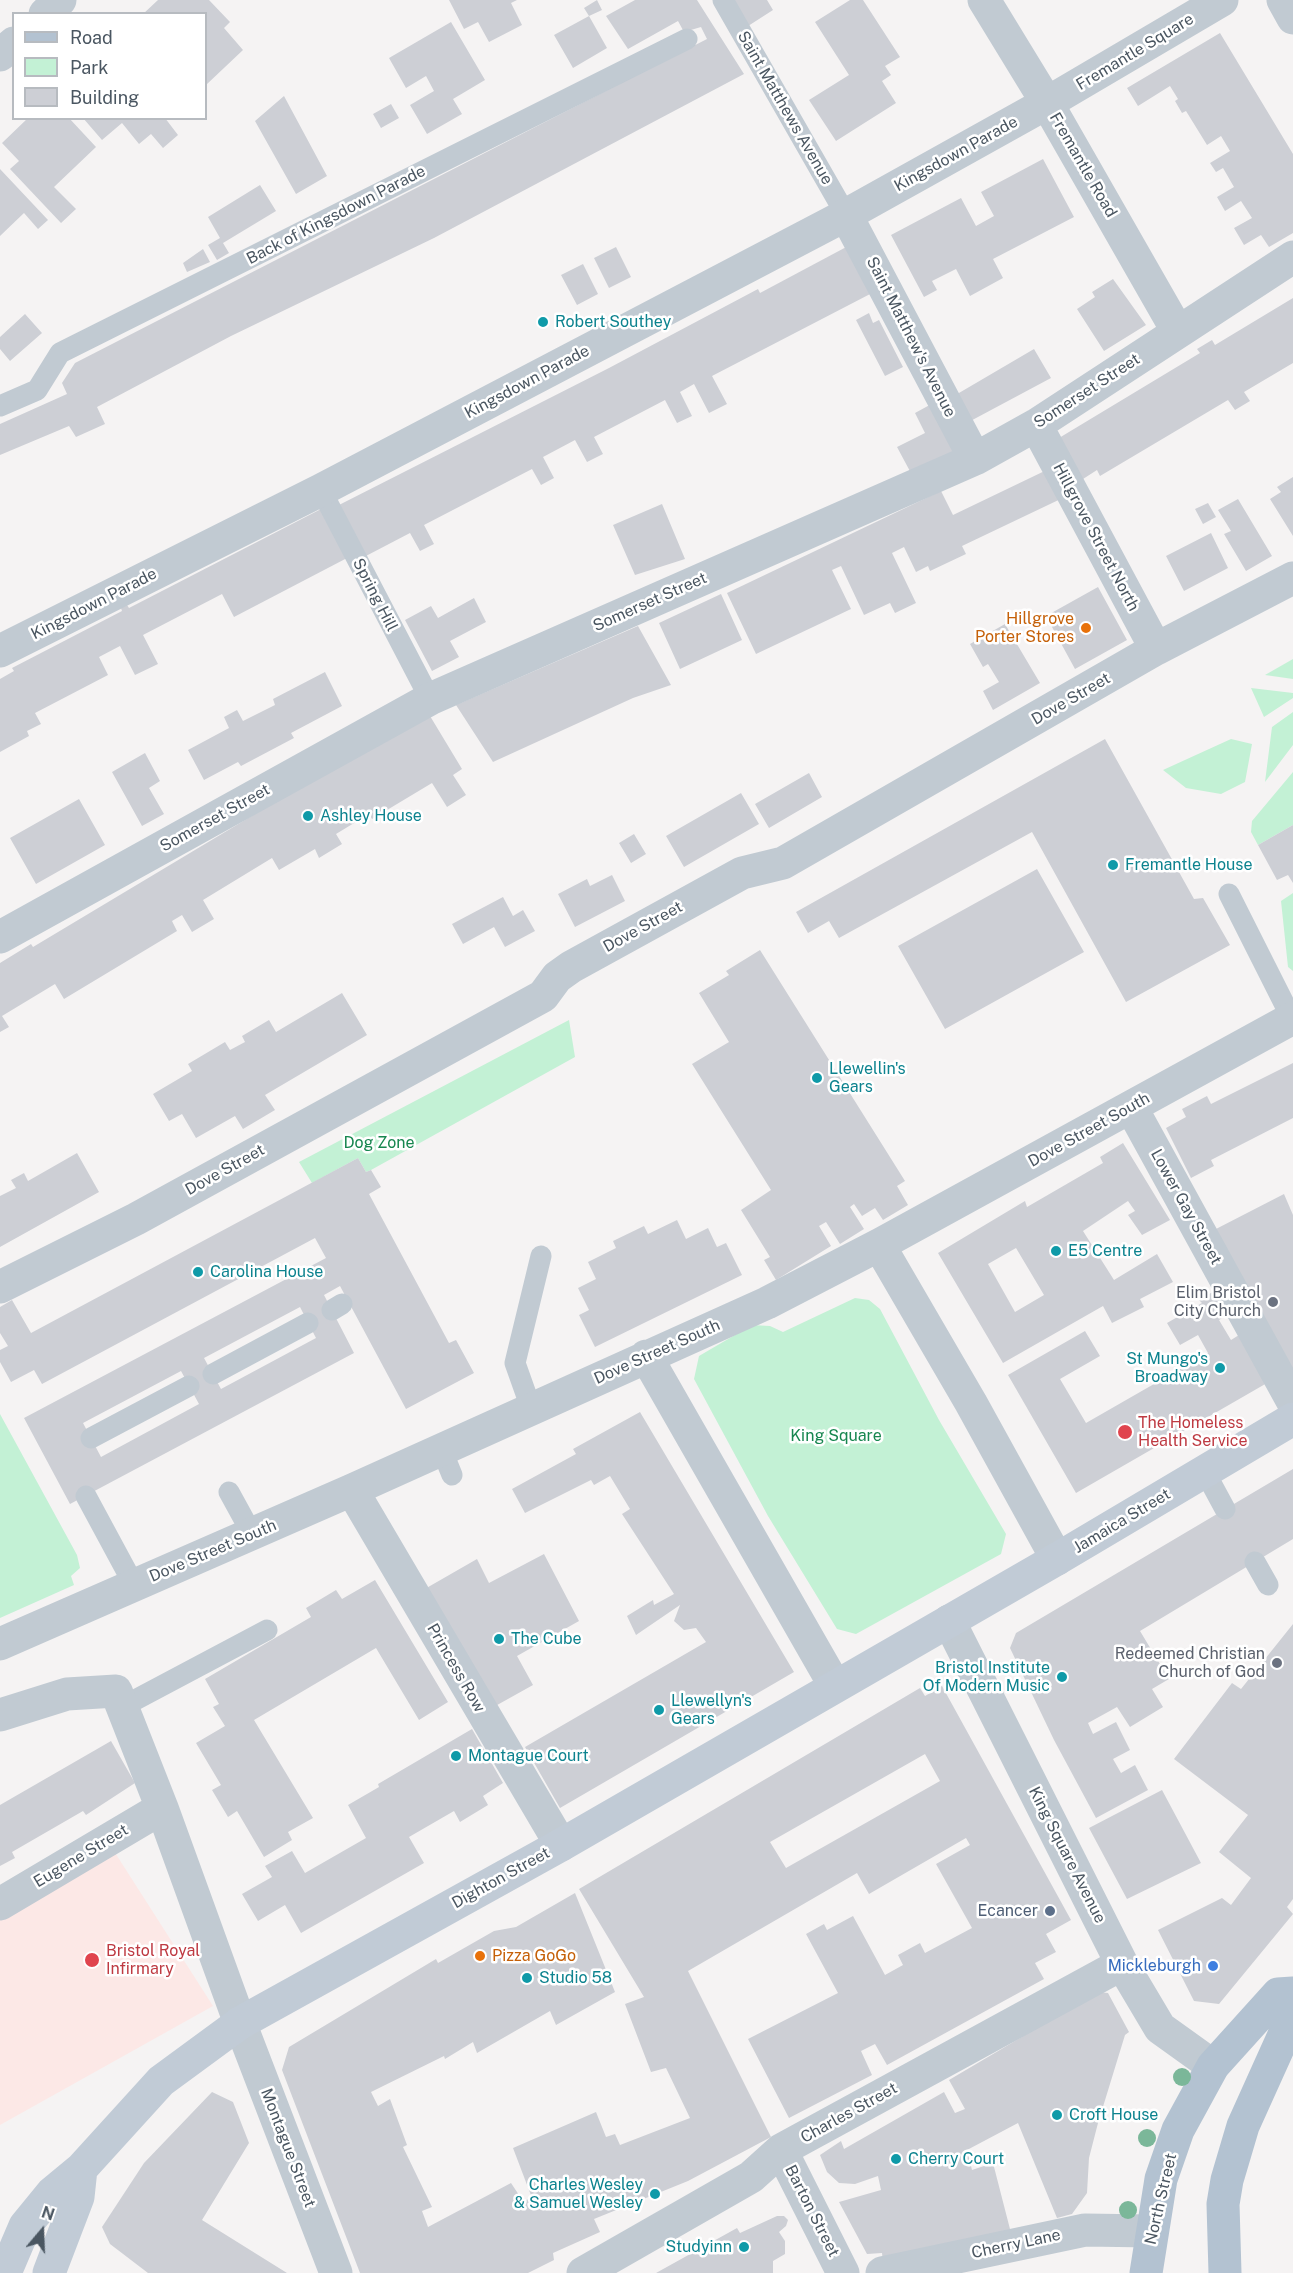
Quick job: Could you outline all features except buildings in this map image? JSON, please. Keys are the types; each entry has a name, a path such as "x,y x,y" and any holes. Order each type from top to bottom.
{"main road":[{"name":"Jamaica Street","path":"949,1621 1293,1419"},
{"name":"Dighton Street","path":"7,2271 25,2226 52,2193 81,2169 161,2081 240,2023 561,1845 949,1621"},
{"name":"North Street","path":"1146,2273 1161,2179 1178,2130 1213,2066 1278,1994 1293,1993"},
{"path":"1225,2273 1223,2204 1227,2180 1243,2126 1293,2015"},
{"path":"50,2273 78,2197 81,2169"}],"street":[{"path":"47,12 60,0"},
{"name":"Fremantle Road","path":"984,0 1047,103 1178,332"},
{"name":"Fremantle Square","path":"1047,103 1222,0"},
{"path":"1283,0 1293,18"},
{"path":"0,56 12,45"},
{"name":"Kingsdown Parade","path":"0,651 321,490 846,215 1047,103"},
{"name":"Saint Matthew's Avenue","path":"846,215 975,459"},
{"name":"Somerset Street","path":"0,937 430,699 975,459 1036,425 1293,257"},
{"name":"Hillgrove Street North","path":"1036,425 1156,649"},
{"name":"Dove Street","path":"0,1287 144,1214 543,996 557,977 572,967 742,873 783,863 1156,649 1293,578"},
{"name":"Dove Street South","path":"0,1644 352,1490 446,1462 531,1408 767,1303 879,1245 1292,1018"},
{"name":"Lower Gay Street","path":"1131,1107 1293,1402"},
{"path":"879,1245 1058,1559"},
{"path":"646,1356 835,1686"},
{"name":"Princess Row","path":"352,1490 561,1845"},
{"name":"King Square Avenue","path":"949,1621 1122,1964 1160,2028 1213,2066"},
{"path":"0,1715 67,1694 116,1691 120,1708"},
{"name":"Montague Street","path":"120,1708 162,1808 240,2023 336,2273"},
{"name":"Eugene Street","path":"0,1904 162,1808"},
{"name":"Charles Street","path":"583,2273 751,2177 781,2150 1122,1964"},
{"name":"Barton Street","path":"781,2150 843,2273"},
{"name":"Cherry Lane","path":"882,2273 1085,2230 1151,2231"}],"lane":[{"name":"Saint Matthews Avenue","path":"723,0 846,215"},
{"name":"Back of Kingsdown Parade","path":"0,406 37,390 60,353 687,39"},
{"name":"Spring Hill","path":"321,490 430,699"},
{"path":"1229,894 1292,1018"},
{"path":"531,1408 515,1363 541,1256"},
{"path":"213,1374 308,1323"},
{"path":"91,1438 189,1386"},
{"path":"1205,1472 1225,1509"},
{"path":"229,1492 252,1534"},
{"path":"86,1496 134,1585"},
{"path":"1255,1562 1268,1585"},
{"path":"120,1708 267,1630"}],"shaded area":[{"name":"Bristol Royal Infirmary","path":"112,1848 213,2006 0,2125 0,1914"}],"green space":[{"path":"1293,659 1293,679 1265,675"},
{"path":"1251,688 1293,693 1293,698 1264,717"},
{"path":"1293,712 1293,745 1265,782 1272,727"},
{"path":"1231,739 1252,744 1245,782 1221,794 1186,788 1163,770"},
{"path":"1293,772 1293,825 1258,845 1251,832 1252,821"},
{"path":"1293,893 1293,971 1288,967 1281,901"},
{"name":"Dog Zone","path":"569,1020 575,1057 371,1170 366,1172 358,1158 312,1183 299,1162"},
{"name":"King Square","path":"855,1298 869,1300 880,1309 939,1420 1006,1534 1001,1554 856,1634 837,1629 768,1516 694,1379 699,1356 752,1325 770,1326 783,1332"},
{"path":"0,1414 77,1555 80,1568 71,1576 74,1585 0,1618"}],"place":[{"name":"Robert Southey","path":"543,322"},
{"name":"Hillgrove Porter Stores","path":"1086,628"},
{"name":"Ashley House","path":"308,816"},
{"name":"Fremantle House","path":"1113,865"},
{"name":"Llewellin's Gears","path":"817,1078"},
{"name":"E5 Centre","path":"1056,1251"},
{"name":"Carolina House","path":"198,1272"},
{"name":"Elim Bristol City Church","path":"1273,1302"},
{"name":"St Mungo's Broadway","path":"1220,1368"},
{"name":"The Homeless Health Service","path":"1125,1432"},
{"name":"The Cube","path":"499,1639"},
{"name":"Redeemed Christian Church of God","path":"1277,1663"},
{"name":"Bristol Institute Of Modern Music","path":"1062,1677"},
{"name":"Llewellyn's Gears","path":"659,1710"},
{"name":"Montague Court","path":"456,1756"},
{"name":"Ecancer","path":"1050,1911"},
{"name":"Pizza GoGo","path":"480,1956"},
{"name":"Bristol Royal Infirmary","path":"92,1960"},
{"name":"Mickleburgh","path":"1213,1966"},
{"name":"Studio 58","path":"527,1978"},
{"name":"Croft House","path":"1057,2115"},
{"name":"Cherry Court","path":"896,2159"},
{"name":"Charles Wesley & Samuel Wesley","path":"655,2194"},
{"name":"Studyinn","path":"744,2247"}]}
